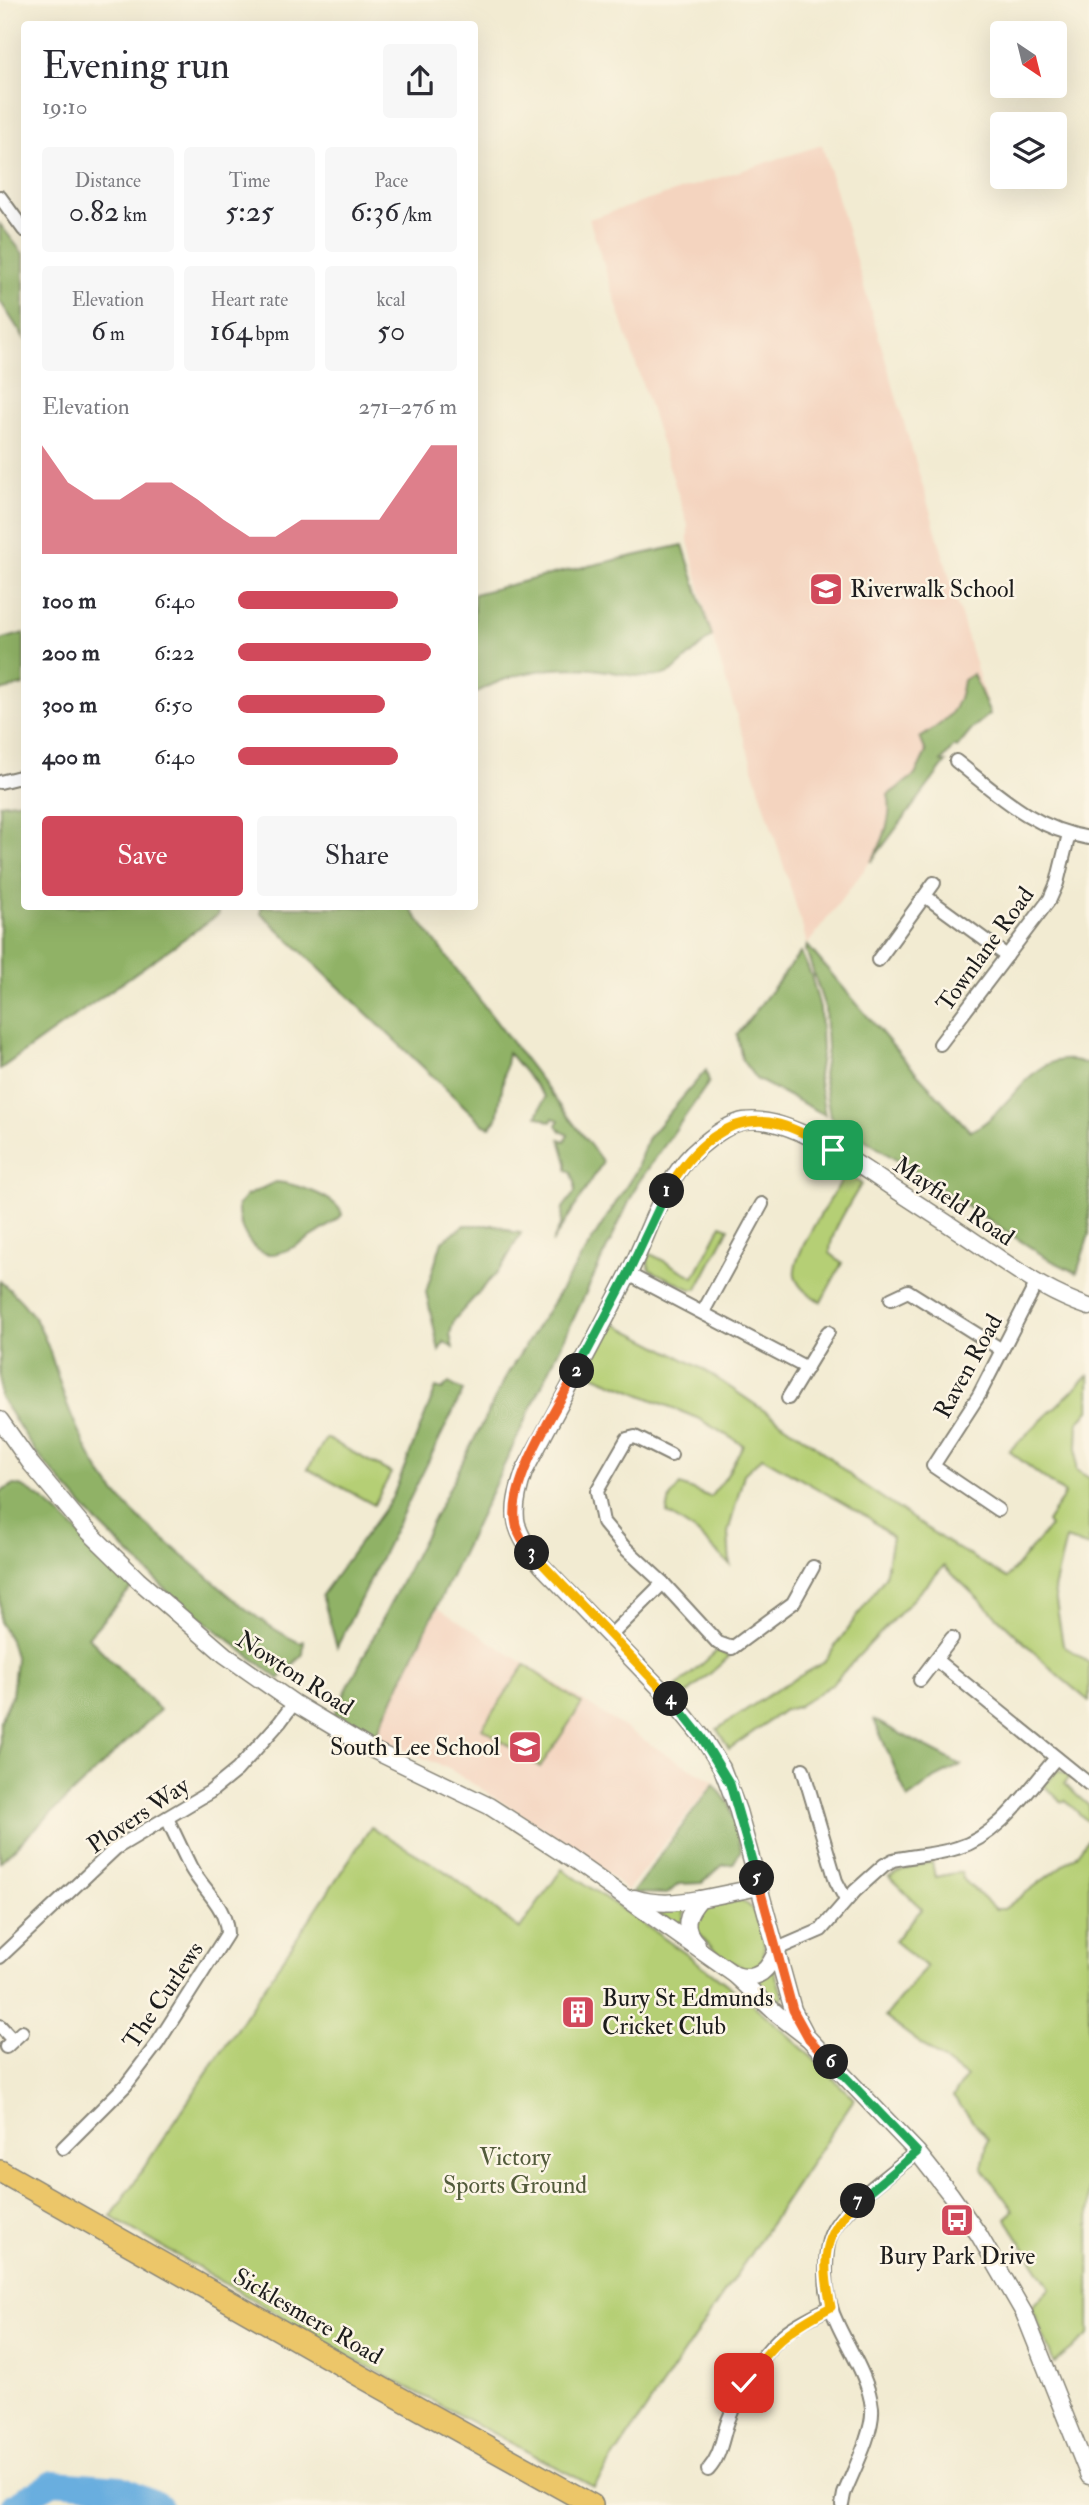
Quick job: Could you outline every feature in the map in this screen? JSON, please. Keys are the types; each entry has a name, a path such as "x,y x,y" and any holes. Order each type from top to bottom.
{"highway":[{"name":"Sicklesmere Road","path":"0,2171 592,2505"}],"street":[{"path":"0,197 21,226"},
{"path":"956,761 1032,819 1069,834 1089,838"},
{"path":"0,782 21,777"},
{"name":"Townlane Road","path":"940,1044 1050,899 1057,883 1069,834"},
{"path":"878,960 934,883"},
{"path":"925,896 1007,956"},
{"name":"Mayfield Road","path":"809,2039 793,2010 730,1784 715,1755 677,1706 523,1543 516,1524 516,1495 524,1472 681,1167 718,1133 744,1121 779,1124 833,1150 1036,1284 1064,1299 1089,1307"},
{"path":"703,1312 762,1204"},
{"path":"628,1274 807,1368"},
{"name":"Raven Road","path":"998,1510 933,1466 978,1395 1036,1284"},
{"path":"891,1298 908,1290 1002,1350"},
{"path":"788,1398 828,1332"},
{"name":"Nowton Road","path":"0,1420 31,1464 117,1562 225,1655 294,1703 389,1758 501,1813 706,1953 809,2039 917,2152 951,2194 979,2235 1024,2312 1089,2476"},
{"path":"671,1455 635,1437 627,1439 597,1491 603,1522 718,1643 732,1648 793,1604 813,1567"},
{"path":"610,1636 663,1583"},
{"path":"920,1680 952,1639"},
{"path":"936,1660 1089,1784"},
{"name":"Plovers Way","path":"0,1957 116,1849 210,1792 237,1770 294,1703"},
{"path":"734,1975 745,1978 760,1973 768,1968 777,1949 821,1930 846,1900 892,1860 955,1849 976,1841 1013,1808 1056,1758"},
{"path":"803,1769 836,1881 846,1900"},
{"name":"The Curlews","path":"70,2147 126,2085 157,2044 227,1934 227,1923 222,1910 192,1869 167,1818"},
{"name":"Nowton Road","path":"621,1894 653,1903 671,1904 759,1886"},
{"name":"Nowton Road","path":"700,1899 688,1915 686,1923 691,1938 706,1953"},
{"path":"0,2026 14,2040"},
{"path":"842,2505 870,2426 872,2411 866,2384 831,2307 826,2283 826,2257 830,2235 839,2220 855,2204 917,2152"},
{"path":"708,2470 717,2460 744,2383 766,2352 785,2334 831,2307"}],"shaded area":[{"name":"Riverwalk School","path":"822,145 990,714 974,727 957,748 954,746 941,762 946,762 807,945 712,636 688,541 688,525 589,219"},
{"name":"South Lee School","path":"438,1608 669,1756 714,1781 627,1891 610,1875 548,1831 451,1770 375,1737"}],"green space":[{"path":"0,224 21,251 21,333 0,301"},
{"path":"683,545 712,636 673,671 664,675 644,677 593,669 546,670 502,680 478,692 478,593"},
{"path":"21,634 21,686 0,691 0,640"},
{"path":"973,674 990,714 974,727 957,748 954,746 941,762 946,762 871,862 886,830 888,795 915,775 926,752 920,738 950,715 958,701 963,680"},
{"path":"21,801 21,910 217,910 219,914 0,1069 0,804"},
{"path":"261,910 411,910 603,1162 552,1243 561,1224 563,1208 575,1192 575,1182 571,1172 567,1170 560,1139 565,1141 568,1135 557,1125 559,1120 553,1118 551,1122 537,1116 545,1097 508,1052 497,1119 490,1127 484,1125 261,913"},
{"path":"807,945 903,1058 970,1131 985,1123 1038,1070 1053,1062 1070,1060 1089,1065 1089,1234 1077,1273 1050,1260 830,1117 823,1075 827,1049 825,1008 806,950"},
{"path":"801,952 820,1008 822,1050 818,1076 825,1115 756,1079 742,1060 737,1035"},
{"path":"706,1070 709,1082 638,1183 375,1737 334,1714 508,1373 636,1171 647,1139"},
{"path":"847,1173 861,1184 833,1236 830,1253 842,1263 821,1302 799,1284 795,1275 796,1266 815,1224"},
{"path":"275,1182 302,1188 324,1197 339,1208 342,1215 296,1246 276,1253 262,1252 253,1246 241,1227 238,1206 246,1196"},
{"path":"465,1225 497,1225 521,1233 502,1267 454,1320 450,1334 453,1348 444,1342 439,1351 426,1292 442,1241"},
{"path":"721,1225 729,1228 697,1289 690,1289 650,1270 649,1253 694,1277"},
{"path":"0,1281 16,1295 37,1321 78,1431 103,1477 114,1491 152,1530 244,1607 285,1635 300,1643 304,1641 303,1654 279,1679 170,1594 96,1521 37,1454 0,1397"},
{"path":"604,1318 703,1369 816,1446 853,1478 947,1542 1007,1578 1050,1526 1047,1522 1065,1494 1009,1451 1089,1375 1089,1410 1078,1423 1076,1470 1089,1478 1089,1547 1066,1539 1054,1589 1063,1645 1089,1663 1089,1701 1060,1677 944,1566 831,1685 797,1707 784,1710 729,1749 717,1729 782,1686 823,1663 885,1577 892,1537 869,1518 762,1457 744,1474 728,1533 730,1565 697,1533 667,1513 670,1498 680,1485 710,1497 726,1477 743,1445 697,1418 578,1369"},
{"path":"449,1383 463,1391 337,1647 322,1595 392,1498 436,1388 442,1390"},
{"path":"326,1438 391,1473 374,1505 308,1469"},
{"path":"13,1485 25,1488 56,1511 132,1587 88,1637 160,1710 0,1862 0,1721 12,1695 16,1660 10,1640 0,1623 0,1492"},
{"path":"718,1650 729,1657 681,1699 673,1690"},
{"path":"525,1665 582,1704 540,1767 482,1728"},
{"path":"874,1720 961,1765 935,1778 908,1799"},
{"path":"1058,1770 1070,1776 1064,1784 1089,1806 1089,1823 1065,1800 1062,1802 1044,1786"},
{"path":"714,1784 730,1805 741,1850 733,1864 723,1865 702,1883 680,1884 667,1894 632,1893"},
{"name":"Victory Sports Ground","path":"371,1827 448,1873 520,1929 562,1869 679,1949 747,2000 854,2099 594,2487 361,2363 111,2217"},
{"path":"1089,1838 1089,2335 1054,2363 1032,2307 1050,2288 1006,2219 1013,2210 982,2168 988,2139 953,2097 966,2077 885,2017 926,1967 894,1941 922,1909 889,1877 911,1867 932,1862 935,1877 961,1872 963,1879 995,1909 1004,1909 1075,1856"},
{"path":"740,1901 752,1909 763,1936 762,1961 751,1969 721,1955 701,1937 696,1927 696,1917 706,1907"},
{"path":"685,1907 682,1928 659,1913 662,1911"},
{"path":"774,1969 783,1997 776,2003 754,1982"}],"waterway":[{"path":"13,2505 54,2482 121,2487 160,2505"}],"place":[{"name":"Riverwalk School","path":"826,589"},
{"name":"South Lee School","path":"525,1747"},
{"name":"Bury St Edmunds Cricket Club","path":"578,2012"},
{"name":"Bury Park Drive","path":"957,2220"}],"route":[{"path":"744,2383 766,2352 785,2334 831,2307 826,2283 826,2257 830,2235 839,2220 855,2204 917,2152 809,2039 800,2024 793,2010 730,1784 715,1755 677,1706 523,1543 516,1524 516,1495 524,1472 681,1167 718,1133 744,1121 779,1124 833,1150"}]}
